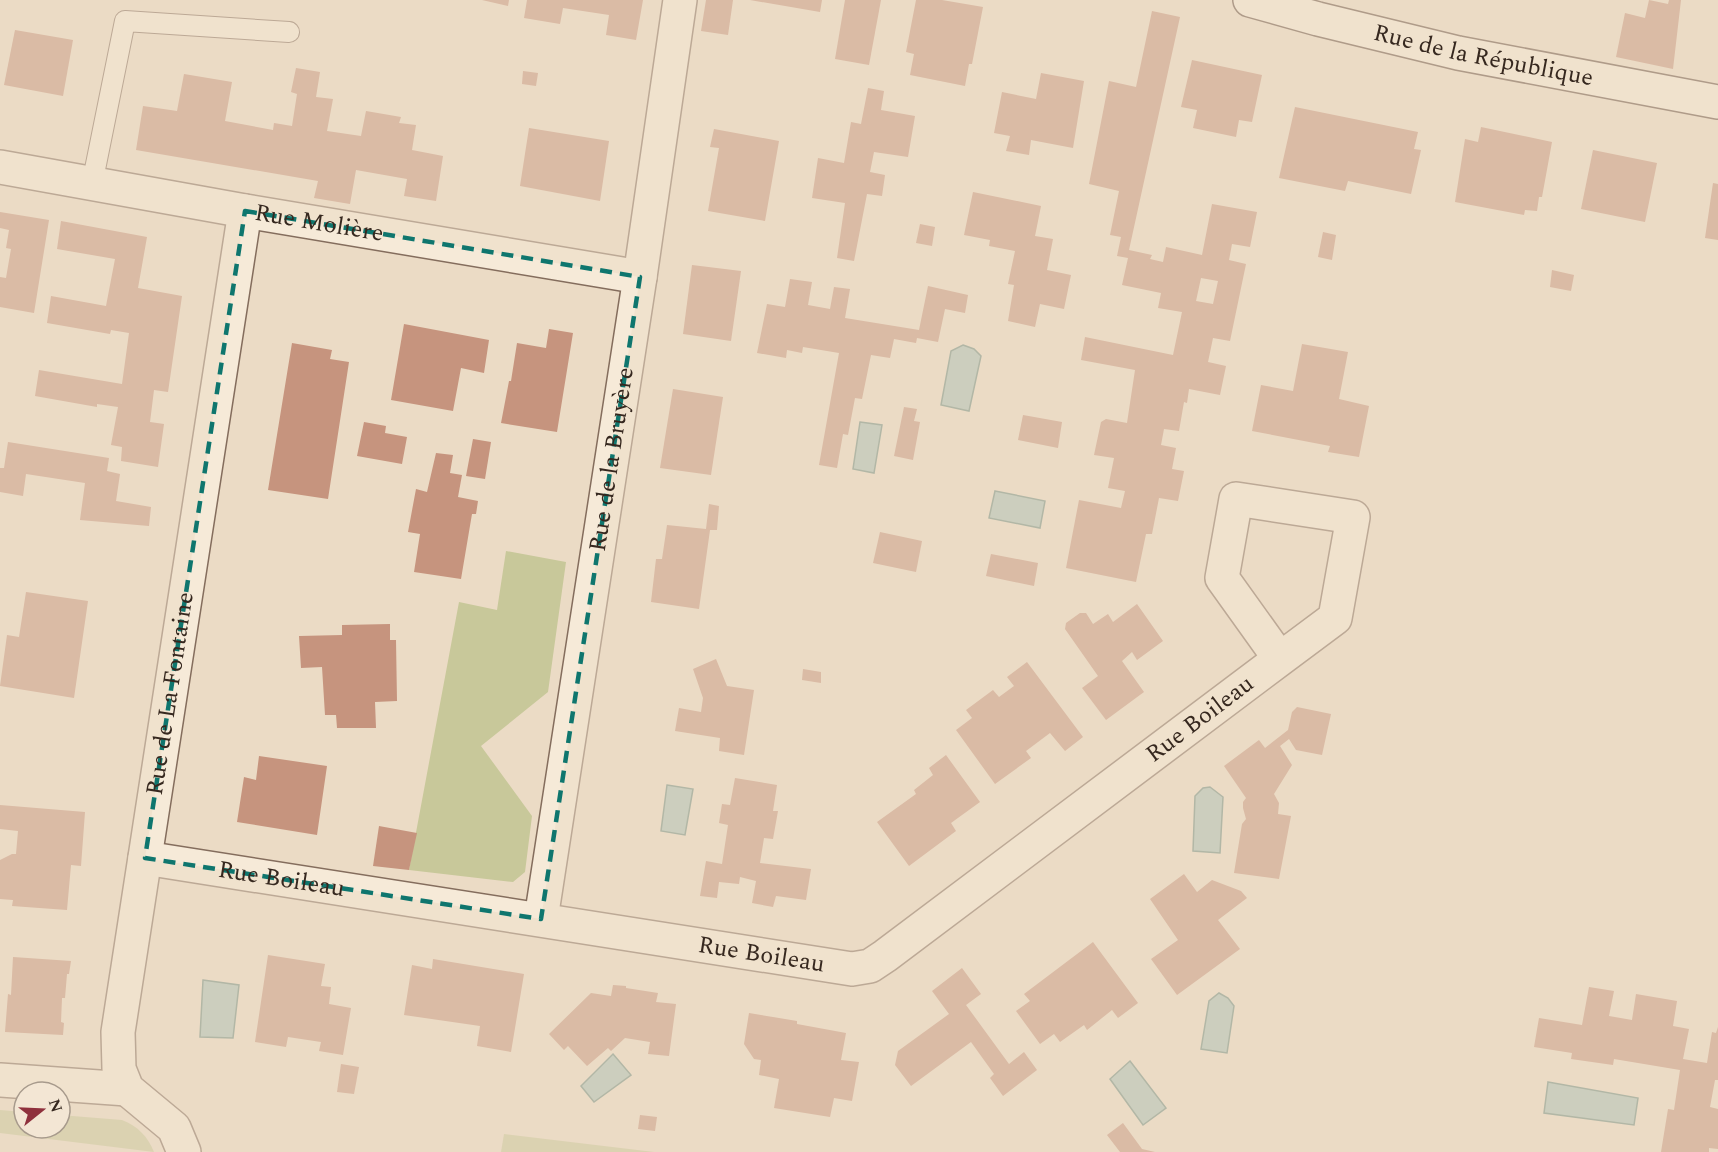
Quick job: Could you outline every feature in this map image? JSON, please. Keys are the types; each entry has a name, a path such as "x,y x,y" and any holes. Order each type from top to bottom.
{"street":[{"name":"Rue de la Bruyère","path":"541,919 640,277 680,0"},
{"name":"Rue de la République","path":"1250,0 1320,10 1458,53 1718,102"},
{"name":"Rue Molière","path":"0,167 245,212 640,277"},
{"name":"Rue de La Fontaine","path":"127,1089 119,1069 117,1032 245,212"},
{"name":"Rue Boileau","path":"145,858 852,969 870,966 1335,618 1353,517 1236,498 1222,578 1280,659"},
{"path":"0,1080 127,1089 174,1128 184,1152"}],"lane":[{"path":"92,184 125,21 289,32"}],"highlighted area":[{"path":"245,211 640,277 541,919 145,858"}],"green space":[{"path":"506,551 566,562 548,692 481,746 532,816 525,872 513,882 409,870 459,602 497,610"},
{"path":"0,1110 12,1111 12,1134 0,1133"},
{"path":"72,1116 122,1120 133,1125 142,1133 154,1152 57,1140 72,1140"},
{"path":"504,1134 654,1152 501,1152"}],"shaded area":[{"path":"963,345 974,349 981,356 969,411 941,405 951,351"},
{"path":"860,422 882,425 874,473 853,469"},
{"path":"995,491 1045,501 1040,528 989,518"},
{"path":"667,785 693,789 685,835 661,831"},
{"path":"1210,787 1223,797 1220,853 1193,851 1195,796 1203,788"},
{"path":"203,980 239,985 233,1038 200,1037"},
{"path":"1219,993 1228,998 1234,1006 1227,1053 1201,1049 1209,1001"},
{"path":"613,1054 631,1075 594,1102 581,1086"},
{"path":"1130,1061 1166,1108 1143,1125 1110,1079"},
{"path":"1548,1082 1638,1098 1634,1125 1544,1113"}],"building":[{"path":"482,0 509,0 508,6"},
{"path":"527,0 643,0 636,40 606,35 609,15 563,8 560,24 524,18"},
{"path":"706,0 733,0 728,35 701,31"},
{"path":"750,0 822,0 820,12"},
{"path":"845,0 881,0 869,65 835,59"},
{"path":"916,0 942,0 983,7 972,64 969,64 965,86 910,75 914,54 906,52"},
{"path":"1649,0 1668,4 1669,0 1681,0 1673,69 1616,57 1625,13 1645,18"},
{"path":"1152,11 1180,17 1129,250 1152,255 1150,259 1163,262 1166,247 1202,255 1212,204 1257,212 1250,247 1232,244 1229,260 1246,264 1230,341 1213,338 1208,362 1226,366 1220,395 1189,389 1187,403 1184,402 1179,431 1164,429 1161,445 1176,448 1172,469 1184,471 1178,501 1159,498 1152,534 1146,534 1136,582 1066,568 1079,500 1121,508 1125,491 1108,488 1114,458 1094,455 1101,422 1106,419 1127,423 1135,370 1081,360 1085,337 1173,355 1182,312 1158,308 1161,293 1122,285 1128,258 1117,256 1121,237 1110,235 1119,191 1089,184 1109,81 1136,87","holes":["1201,278 1218,281 1213,304 1196,301"]},
{"path":"15,30 73,40 63,96 4,85"},
{"path":"1192,60 1262,75 1252,122 1239,120 1236,137 1193,128 1197,110 1181,107"},
{"path":"296,68 320,72 316,97 333,99 327,131 361,136 366,111 401,117 399,123 416,125 412,150 443,156 436,201 404,196 407,179 356,170 350,204 314,198 318,181 136,150 143,106 177,111 184,74 232,82 225,121 273,130 274,123 292,126 297,94 291,92"},
{"path":"523,71 538,73 536,86 522,84"},
{"path":"1041,73 1084,81 1073,148 1031,140 1029,155 1006,151 1010,136 994,133 1002,92 1036,99"},
{"path":"868,88 884,91 881,110 915,116 908,157 874,152 870,172 885,175 882,196 867,194 854,261 837,258 845,203 812,198 818,158 844,163 851,122 861,124"},
{"path":"1295,107 1418,132 1414,149 1421,150 1411,194 1348,181 1345,191 1279,178"},
{"path":"1481,127 1552,142 1542,197 1539,197 1537,211 1525,210 1524,215 1455,202 1465,139 1478,142"},
{"path":"529,128 609,141 600,201 520,186"},
{"path":"714,129 779,141 765,221 708,211 719,148 710,147"},
{"path":"1593,150 1657,163 1645,222 1581,209"},
{"path":"1713,183 1718,184 1718,240 1705,238"},
{"path":"973,192 1041,206 1035,236 1053,239 1047,270 1071,275 1064,309 1040,304 1035,327 1008,321 1014,285 1008,284 1015,251 989,246 990,240 964,235"},
{"path":"0,212 49,220 34,313 0,307 0,277 6,278 11,249 6,248 9,230 0,228"},
{"path":"61,221 147,237 138,288 182,296 168,392 154,390 150,422 164,424 158,467 121,461 122,447 111,445 118,407 97,404 97,407 35,396 39,370 122,384 129,333 111,330 110,334 47,323 51,296 106,306 115,259 57,249"},
{"path":"920,224 935,227 932,246 916,243"},
{"path":"1323,232 1336,235 1332,260 1318,257"},
{"path":"692,265 741,271 731,341 683,334"},
{"path":"1552,270 1574,275 1571,291 1550,287"},
{"path":"790,279 812,282 808,305 830,309 834,287 850,289 845,318 919,330 928,286 968,295 965,313 945,309 938,342 917,338 916,343 894,339 890,358 871,355 862,399 855,398 848,435 843,434 837,468 819,465 839,353 803,347 802,353 787,350 786,358 757,353 767,304 785,307"},
{"path":"404,324 489,340 484,373 461,368 453,411 391,400"},
{"path":"549,329 573,333 557,432 501,423 517,343 546,348"},
{"path":"292,343 332,350 330,359 349,362 328,499 268,490"},
{"path":"1302,344 1348,352 1339,399 1369,406 1359,457 1328,452 1330,446 1252,431 1261,385 1293,391"},
{"path":"673,389 723,397 711,475 660,468"},
{"path":"904,407 917,409 914,421 920,422 913,460 894,456"},
{"path":"1023,415 1062,422 1058,448 1018,440"},
{"path":"364,422 386,426 385,433 407,437 402,464 357,456"},
{"path":"473,439 491,442 485,479 466,476"},
{"path":"8,442 109,458 107,471 120,474 116,501 151,507 149,526 80,520 85,483 26,474 23,496 0,492 0,468 4,468"},
{"path":"436,453 453,455 450,473 462,475 458,497 478,501 476,514 472,514 461,579 414,572 420,534 408,532 416,489 427,492"},
{"path":"709,504 719,506 717,530 710,530 699,609 651,602 656,559 662,559 667,525 706,529"},
{"path":"880,532 922,541 916,572 873,563"},
{"path":"991,554 1038,563 1034,586 986,576"},
{"path":"26,592 88,601 74,698 0,686 7,635 19,637"},
{"path":"1137,604 1163,641 1137,660 1132,652 1122,661 1144,692 1106,720 1082,688 1098,676 1065,629 1066,623 1080,613 1086,613 1093,624 1108,614 1113,622"},
{"path":"390,624 390,640 396,640 397,701 375,702 376,728 337,728 336,715 325,715 322,667 301,668 299,636 342,635 342,625"},
{"path":"716,659 727,686 754,690 744,755 719,751 720,738 675,731 679,708 701,712 703,698 693,669"},
{"path":"1027,662 1083,737 1065,751 1050,733 1026,751 1031,758 995,784 956,730 972,718 966,710 993,690 999,697 1014,686 1007,677"},
{"path":"803,669 821,672 821,683 802,680"},
{"path":"1297,707 1331,714 1322,755 1296,750 1289,739 1280,746 1292,765 1274,794 1279,803 1278,814 1291,816 1279,879 1234,873 1242,824 1246,819 1243,802 1246,798 1224,766 1259,740 1265,748 1288,730 1292,712"},
{"path":"946,755 980,802 951,823 956,831 909,866 877,822 916,794 914,790 933,775 929,768"},
{"path":"259,756 327,766 317,835 237,822 244,777 256,780"},
{"path":"735,778 777,785 773,811 778,811 773,839 764,838 760,863 811,869 806,900 776,896 773,907 752,903 756,881 740,877 739,884 719,882 717,898 700,896 706,861 722,864 728,825 719,823 722,804 730,805"},
{"path":"0,805 85,812 81,866 71,865 67,910 12,906 13,900 0,899 0,860 16,854 18,831 0,829"},
{"path":"379,826 417,833 409,870 373,866"},
{"path":"1184,874 1197,892 1212,880 1241,891 1247,898 1218,920 1240,949 1177,995 1151,959 1178,940 1150,899"},
{"path":"1093,942 1138,1003 1118,1018 1112,1010 1087,1030 1084,1025 1060,1042 1054,1034 1040,1044 1016,1011 1030,1001 1024,994"},
{"path":"268,955 325,964 321,986 331,987 329,1004 351,1008 343,1055 319,1051 321,1042 288,1037 286,1047 255,1042"},
{"path":"13,957 71,961 69,974 67,974 65,998 62,998 63,1035 5,1032 8,994 11,995"},
{"path":"433,959 524,974 511,1052 477,1046 480,1026 404,1015 412,965 432,969"},
{"path":"962,968 981,994 966,1005 1009,1064 1024,1052 1037,1070 1003,1096 990,1078 994,1074 971,1042 911,1086 895,1065 898,1051 949,1014 932,991"},
{"path":"613,985 658,993 656,1002 676,1004 669,1056 648,1054 650,1042 625,1038 611,1051 608,1048 587,1066 568,1046 564,1050 549,1034 591,993 611,996"},
{"path":"1589,987 1614,991 1609,1016 1632,1020 1636,994 1677,1001 1673,1026 1689,1029 1683,1059 1707,1063 1712,1032 1716,1033 1718,1027 1718,1080 1715,1080 1710,1107 1718,1109 1718,1149 1709,1148 1709,1152 1661,1152 1668,1109 1674,1110 1680,1070 1614,1059 1613,1065 1571,1059 1572,1053 1534,1047 1539,1018 1582,1025"},
{"path":"749,1013 797,1021 797,1024 846,1033 841,1060 859,1062 852,1101 834,1098 830,1117 774,1108 779,1079 759,1075 761,1060 754,1059 744,1044"},
{"path":"341,1064 359,1067 354,1094 337,1092"},
{"path":"640,1115 657,1117 655,1131 638,1129"},
{"path":"1123,1123 1142,1149 1155,1152 1120,1152 1107,1135"}]}
